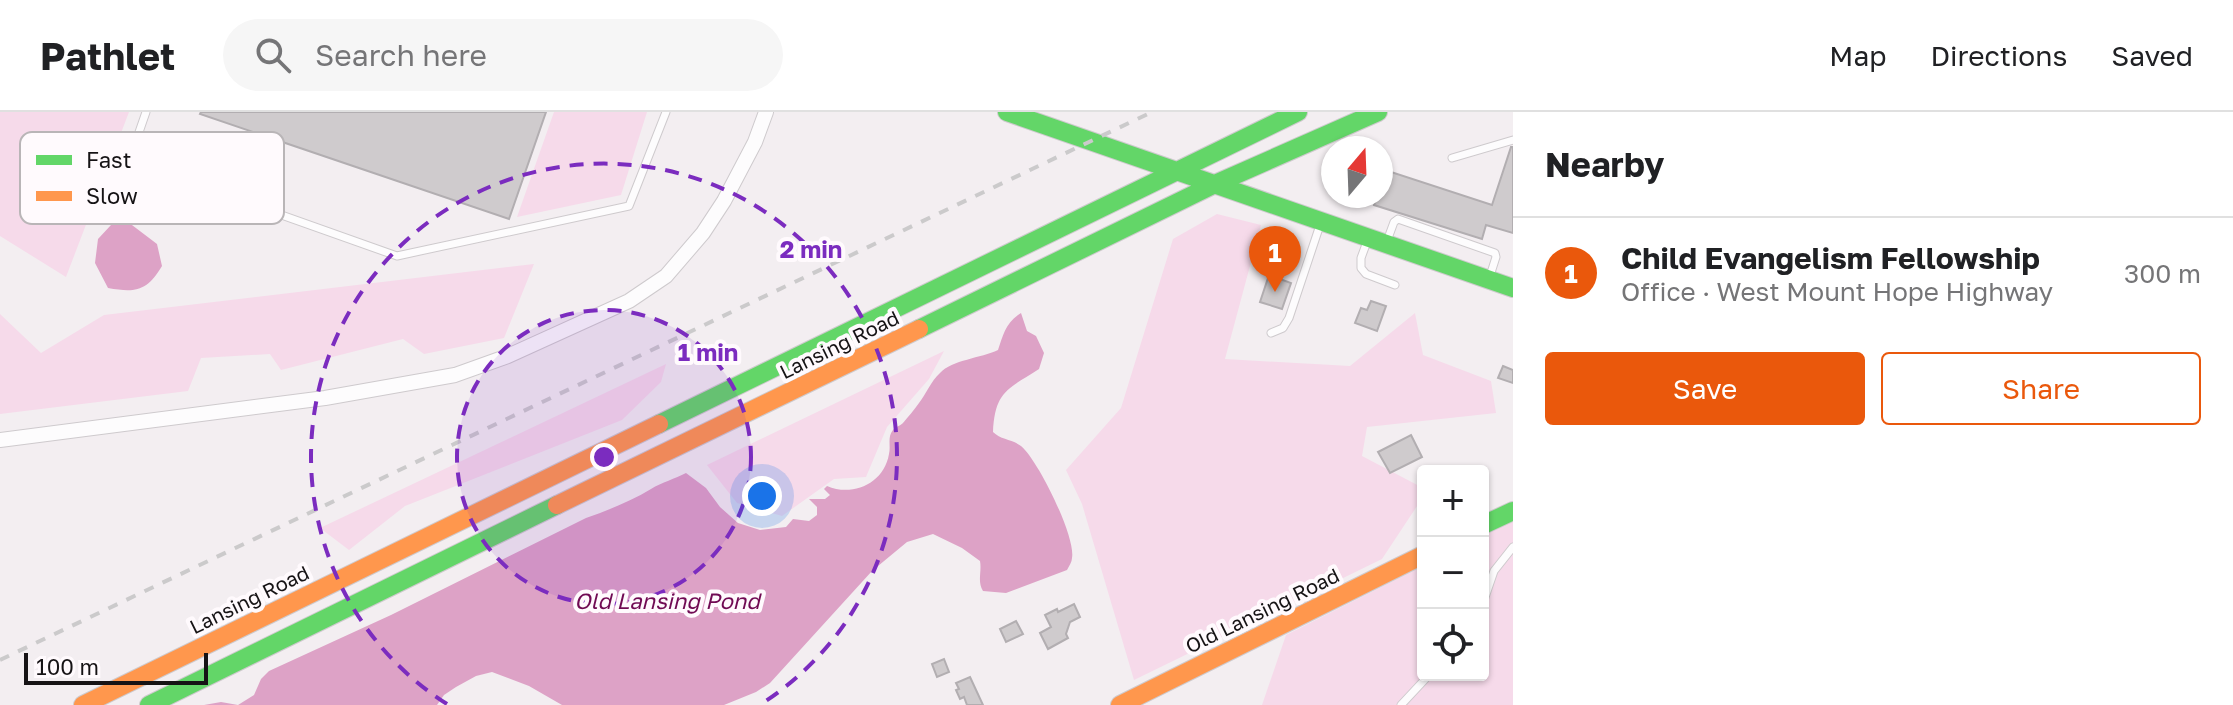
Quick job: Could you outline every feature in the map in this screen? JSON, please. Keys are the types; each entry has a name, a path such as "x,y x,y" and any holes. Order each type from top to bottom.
{"main road":[{"name":"Lansing Road","path":"83,705 1298,112"},
{"name":"Lansing Road","path":"149,705 1215,184 1378,112"},
{"path":"1016,113 1513,288"},
{"path":"1489,522 1513,512"},
{"name":"Old Lansing Road","path":"1122,705 1417,558"}],"street":[{"path":"0,440 325,398 455,375 522,351 629,301 666,276 703,233 724,201 755,142 766,112"}],"lane":[{"path":"139,132 146,112"},
{"path":"284,216 397,256 629,206 666,112"},
{"path":"1452,158 1513,140"},
{"path":"1395,285 1366,274 1361,268 1361,258 1398,219 1495,253 1489,280"},
{"path":"1271,333 1283,328 1289,318 1322,221"},
{"path":"1489,586 1494,571 1513,547"},
{"path":"1401,705 1423,681"}],"shaded area":[{"path":"0,112 129,112 121,132 20,132 20,224 86,224 66,277 0,236"},
{"path":"554,112 647,112 621,195 517,217"},
{"path":"1217,214 1261,225 1225,359 1350,366 1415,313 1423,355 1491,381 1496,413 1367,427 1362,456 1417,485 1417,506 1382,559 1134,680 1082,504 1066,470 1121,408 1173,239"},
{"path":"534,264 504,338 424,354 403,339 281,370 270,354 201,358 188,391 0,414 0,314 41,353 104,315"},
{"path":"944,351 929,379 887,427 866,477 834,479 782,516 737,503 707,465"},
{"path":"666,364 661,382 622,420 405,506 349,550 320,528"},
{"path":"1513,521 1513,705 1262,705 1286,635 1417,569 1417,681 1489,681 1489,533"}],"water":[{"path":"131,224 157,244 162,266 146,285 133,290 108,288 95,263 98,239 111,225"},
{"name":"Old Lansing Pond","path":"1021,313 1027,331 1036,336 1044,353 1039,369 1011,387 1000,399 993,432 1021,446 1046,482 1072,548 1072,560 1067,570 1006,593 983,591 980,561 962,548 933,534 907,542 872,571 770,683 724,705 562,705 529,686 492,672 476,676 456,687 444,695 437,705 238,705 254,695 261,679 269,671 686,473 706,488 720,507 738,523 760,530 786,527 793,519 809,521 817,515 817,507 809,499 825,499 830,495 824,489 827,486 856,489 874,480 886,464 891,433 903,423 937,376 952,365 998,350 1008,325"},
{"path":"221,702 238,705 204,705"}],"building":[{"path":"546,112 509,219 284,143 284,132 253,132 200,114"},
{"path":"1513,147 1513,233 1486,225 1482,239 1384,208 1393,208 1393,173 1492,205"},
{"path":"1269,275 1291,283 1282,309 1260,302"},
{"path":"1371,301 1386,306 1377,331 1355,323 1361,308 1367,310"},
{"path":"1503,366 1513,370 1513,383 1498,378"},
{"path":"1411,435 1422,457 1390,473 1378,452"},
{"path":"1074,604 1080,617 1070,622 1066,634 1068,638 1048,649 1040,633 1051,627 1045,615"},
{"path":"1016,621 1023,634 1006,642 1000,629"},
{"path":"944,659 949,672 937,677 932,664"},
{"path":"970,677 983,705 967,705 964,697 960,699 956,683"}],"railway":[{"path":"0,660 1152,112"}],"traffic: fast":[{"path":"1007,112 1513,288"},
{"path":"659,424 1298,112"},
{"path":"919,329 1215,184 1378,112"},
{"path":"149,705 557,505"},
{"path":"1489,522 1513,511"}],"traffic: slow":[{"path":"557,505 919,329"},
{"path":"83,705 659,424"},
{"path":"1120,705 1417,558"}],"place":[{"name":"Child Evangelism Fellowship","path":"1275,292"}]}
